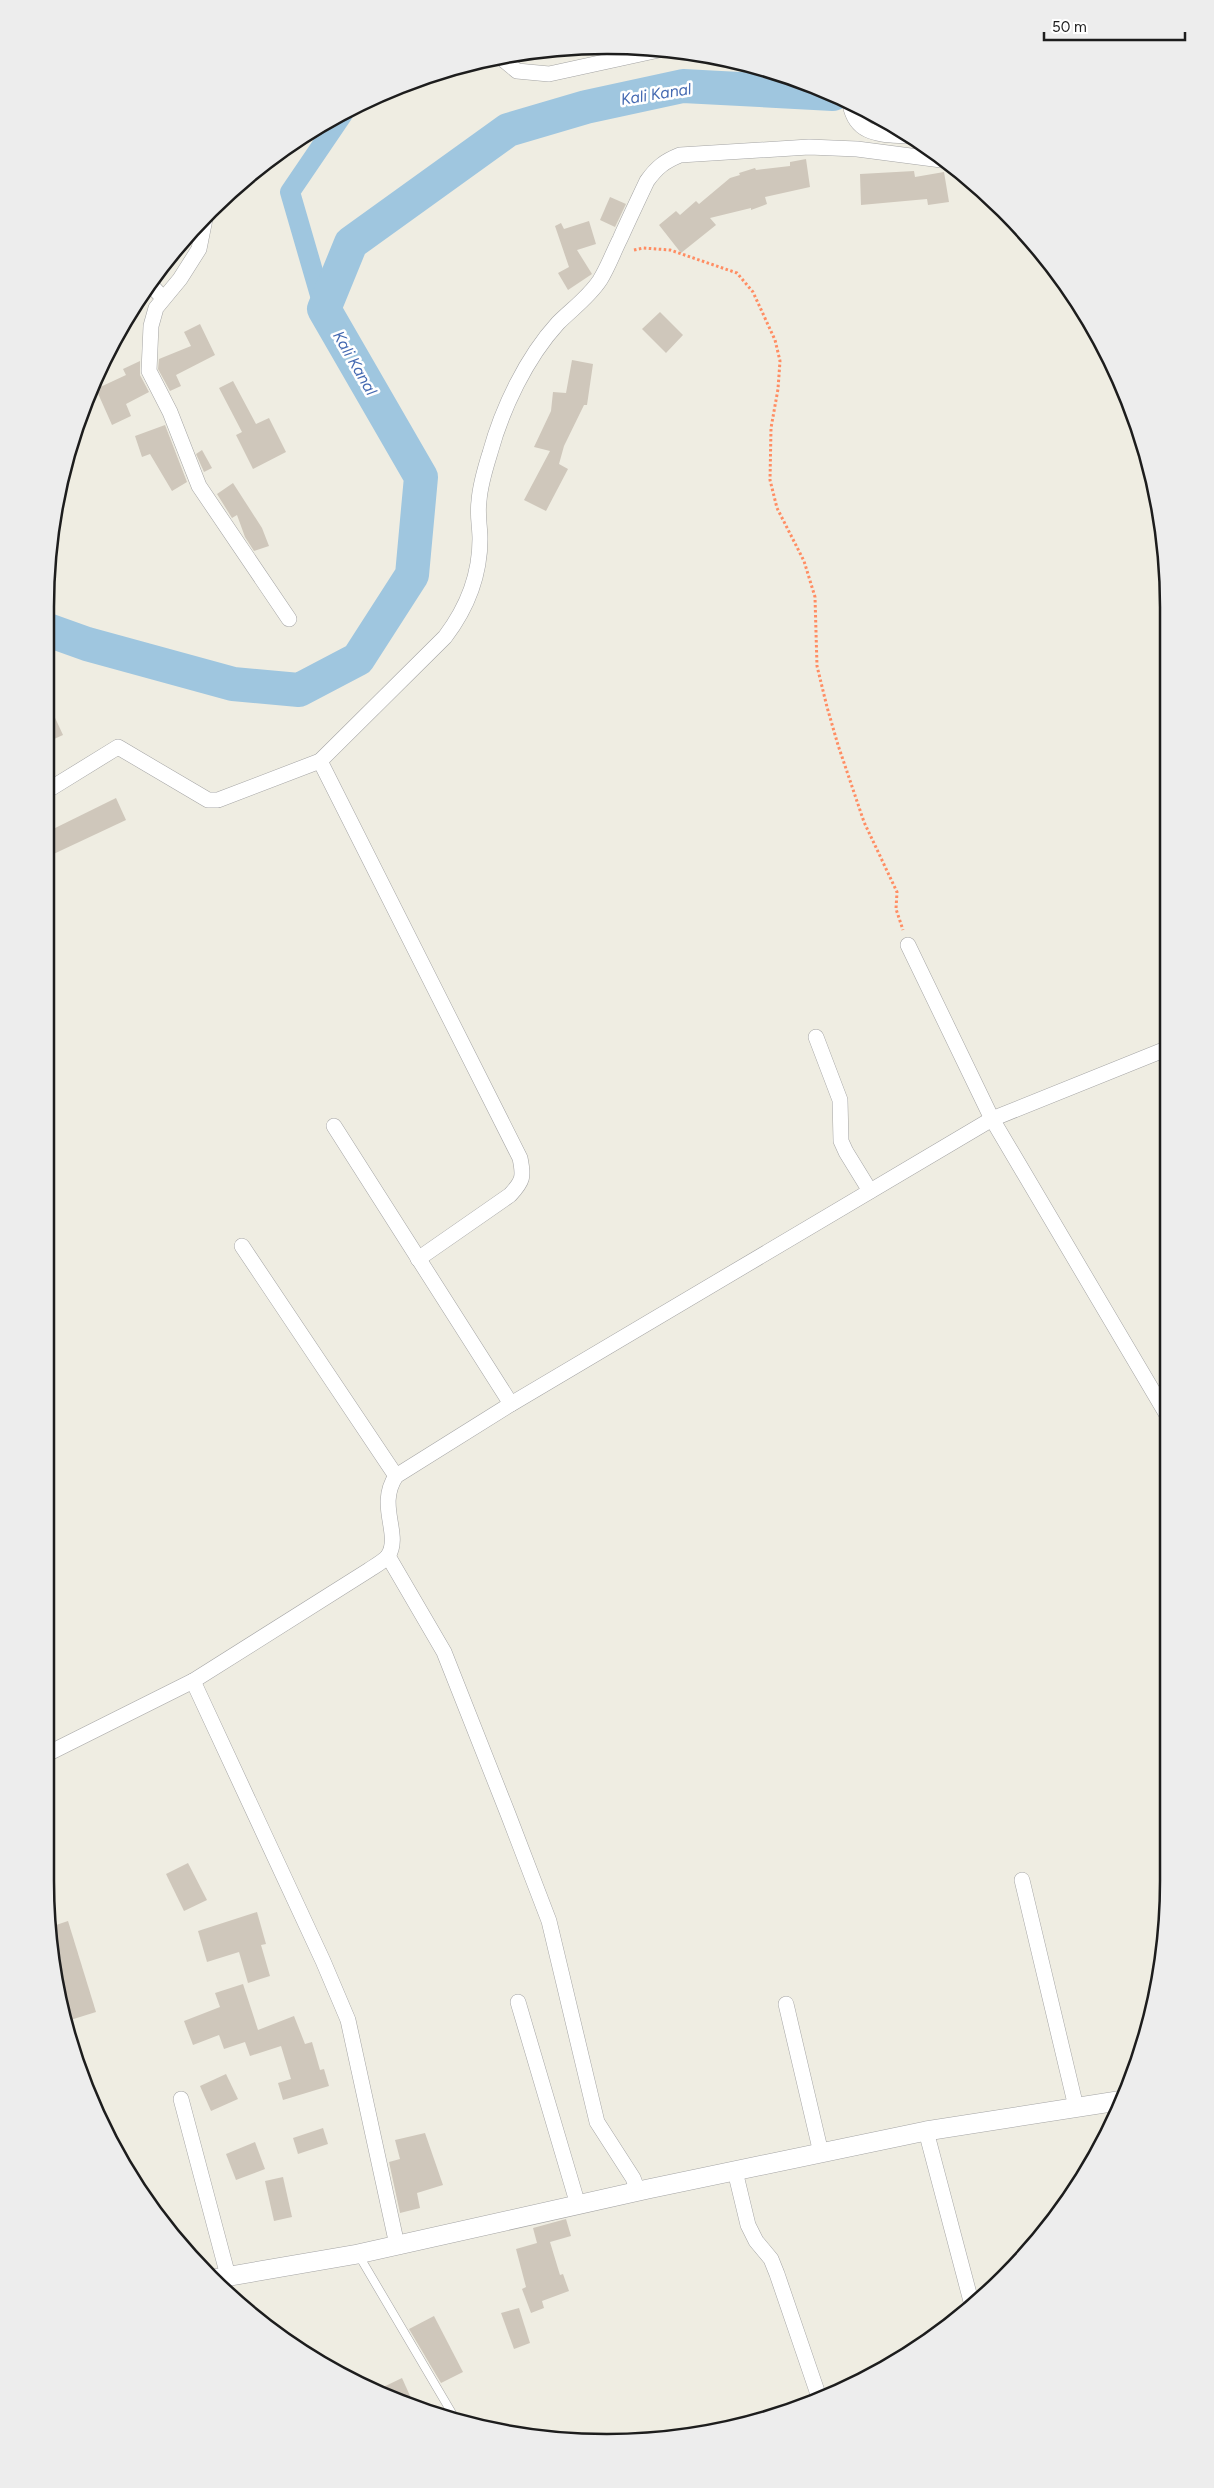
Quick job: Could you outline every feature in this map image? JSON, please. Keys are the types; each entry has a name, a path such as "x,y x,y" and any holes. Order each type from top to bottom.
{"street":[{"path":"507,63 516,71 549,74 638,55"},
{"path":"851,111 852,117 863,128 877,134 896,135"},
{"path":"54,786 118,746 208,800 218,800 320,761 445,637 468,601 476,575 480,540 478,503 480,490 490,451 503,416 529,364 543,343 558,324 588,295 600,280 648,181 666,160 680,155 809,147 857,149 930,158"},
{"path":"203,230 199,249 180,279 156,308 151,326 149,371 170,412 199,486 289,619"},
{"path":"155,289 163,298"},
{"path":"320,761 520,1158 523,1176 518,1186 510,1195 418,1259"},
{"path":"908,945 992,1119 1160,1403"},
{"path":"816,1037 840,1100 841,1141 870,1191"},
{"path":"54,1750 193,1681 369,1570 388,1556 393,1539 388,1491 396,1476 511,1404 992,1119 1160,1051"},
{"path":"334,1126 511,1404"},
{"path":"242,1246 396,1476"},
{"path":"388,1556 444,1652 505,1805 549,1921 597,2122 638,2191"},
{"path":"193,1681 324,1961 348,2020 397,2245"},
{"path":"1022,1880 1076,2107"},
{"path":"518,2002 578,2205"},
{"path":"786,2004 821,2153"},
{"path":"181,2099 221,2277"},
{"path":"221,2277 358,2254 638,2191 926,2131 1114,2101"},
{"path":"926,2131 970,2299"},
{"path":"735,2171 748,2225 756,2241 771,2259 817,2393"}],"lane":[{"path":"358,2254 451,2411"}],"path":[{"path":"610,261 628,251 642,248 670,250 737,273 753,292 768,323 780,361 769,457 773,493 804,562 815,597 817,666 827,707 864,822 897,892 896,910 908,945"}],"building":[{"path":"806,159 810,187 765,197 767,204 751,210 751,208 710,218 716,225 681,253 659,225 676,211 680,215 696,201 699,204 730,178 740,175 739,173 755,168 756,170 790,166 790,162"},
{"path":"914,171 915,177 944,172 949,202 928,205 927,199 861,205 860,174"},
{"path":"610,197 626,204 615,227 600,220"},
{"path":"589,221 596,244 577,250 592,274 568,290 558,273 569,267 555,226 561,223 564,229"},
{"path":"660,312 683,335 666,353 642,329"},
{"path":"200,324 215,355 176,375 181,386 170,391 158,369 159,359 191,346 184,332"},
{"path":"572,360 593,364 587,405 584,405 564,446 559,464 568,469 546,511 524,500 550,451 534,447 551,411 553,392 566,393"},
{"path":"140,361 140,375 149,392 126,404 131,416 112,425 97,392 99,387 126,375 123,369"},
{"path":"233,381 256,424 269,418 286,452 253,469 236,435 242,432 219,388"},
{"path":"165,425 187,482 172,491 150,454 142,457 135,436"},
{"path":"202,450 212,468 204,472 196,454"},
{"path":"233,483 262,528 269,546 254,551 245,537 237,515 232,518 217,494"},
{"path":"54,716 63,735 54,739"},
{"path":"116,798 126,820 54,854 54,829"},
{"path":"188,1863 207,1900 184,1911 166,1874"},
{"path":"257,1912 266,1944 261,1945 270,1976 248,1983 239,1952 207,1962 198,1931"},
{"path":"68,1921 96,2012 72,2020 64,1989 56,1925"},
{"path":"243,1984 258,2030 294,2016 305,2044 312,2042 320,2070 324,2069 329,2086 283,2100 278,2083 291,2079 281,2046 250,2056 245,2042 224,2049 219,2035 193,2045 184,2021 220,2007 215,1993"},
{"path":"226,2074 238,2099 211,2111 200,2086"},
{"path":"323,2128 328,2144 298,2154 293,2138"},
{"path":"425,2133 443,2185 417,2193 420,2208 400,2213 389,2162 400,2159 395,2140"},
{"path":"255,2142 265,2169 236,2180 226,2154"},
{"path":"283,2177 292,2217 274,2221 265,2181"},
{"path":"566,2219 571,2236 550,2242 560,2275 563,2274 569,2291 542,2301 544,2308 531,2313 522,2289 526,2287 516,2249 537,2243 533,2228"},
{"path":"519,2308 530,2343 514,2349 501,2313"},
{"path":"434,2316 463,2372 441,2383 409,2329"},
{"path":"402,2378 411,2398 395,2392 384,2387"}],"waterway":[{"name":"Kali Kanal","path":"54,632 87,644 233,684 299,690 358,659 412,575 421,477 324,309 351,243 508,130 586,107 683,86 811,93"},
{"path":"324,309 290,192 335,125"}]}
